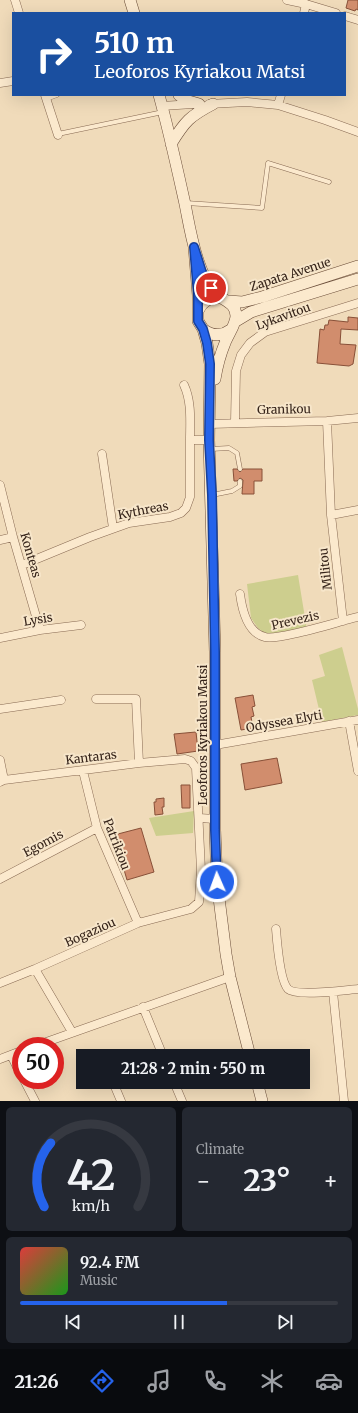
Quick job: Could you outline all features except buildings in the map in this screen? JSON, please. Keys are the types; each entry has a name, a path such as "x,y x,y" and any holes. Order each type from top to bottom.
{"main road":[{"path":"180,96 185,100 200,104"},
{"name":"Leoforos Kyriakou Matsi","path":"161,104 185,202 194,247 198,282 198,321 203,329 210,364 217,882 230,977 248,1049"},
{"path":"171,144 180,128 187,121 200,111 214,104"},
{"name":"Leoforos Kyriakou Matsi","path":"194,247 206,280 215,292 225,299 235,310 233,326 221,354 210,411"},
{"name":"Zapata Avenue","path":"225,299 242,302 262,298 358,266"},
{"name":"Zapata Avenue","path":"233,326 251,312 358,279"},
{"path":"198,311 200,307 211,298 225,299"},
{"path":"203,329 216,335 226,333 233,326"},
{"path":"259,1089 262,1101"}],"street":[{"path":"15,0 19,12"},
{"path":"287,0 309,3 333,12"},
{"path":"304,12 309,3"},
{"path":"346,16 358,20"},
{"path":"0,83 12,81"},
{"path":"278,105 282,96"},
{"path":"46,97 58,135"},
{"path":"161,104 214,104 247,102 278,105 358,132"},
{"name":"Lykavitou","path":"235,422 236,370 241,355 250,343 265,332 358,303"},
{"path":"184,385 189,404 190,440 210,445"},
{"name":"Granikou","path":"210,424 235,422 327,421 358,418"},
{"name":"Militou","path":"327,421 331,515 343,621"},
{"name":"Kythreas","path":"22,565 129,522 170,517 186,508 190,491 190,440"},
{"path":"102,454 113,528"},
{"name":"Konteas","path":"0,485 13,537 40,630"},
{"path":"331,515 358,510"},
{"path":"0,540 13,537"},
{"name":"Prevezis","path":"240,594 242,608 248,622 255,632 269,638 358,617"},
{"name":"Lysis","path":"0,638 40,630 81,625"},
{"path":"96,699 136,700 138,763"},
{"path":"0,709 61,700"},
{"name":"Odyssea Elyti","path":"215,745 358,720"},
{"path":"349,721 358,772"},
{"name":"Kantaras","path":"2,781 138,763 185,759 191,761 196,768 199,818"},
{"path":"0,760 2,781"},
{"name":"Patrikiou","path":"83,771 97,828 138,924"},
{"path":"199,818 215,819"},
{"name":"Bogaziou","path":"0,983 36,969 138,924 191,909 196,905 199,902 200,897 201,870 199,818"},
{"name":"Egomis","path":"0,879 97,828"},
{"path":"276,929 283,980 287,988 292,992 333,992 358,989"},
{"path":"36,969 72,1032"},
{"path":"59,1037 230,977"},
{"path":"333,992 344,1101"},
{"path":"143,1007 160,1049"},
{"path":"0,1059 11,1055"},
{"path":"29,1089 35,1101"},
{"path":"116,1089 121,1101"},
{"path":"177,1089 182,1101"}],"lane":[{"path":"58,135 161,104"},
{"path":"185,202 262,208 268,163 328,182"},
{"path":"210,445 229,448 236,453 240,469"},
{"path":"212,495 232,491 240,486 240,481"}],"green space":[{"path":"298,575 307,630 267,635 258,628 251,618 247,584"},
{"path":"342,647 358,709 358,715 322,722 312,680 325,676 319,655"},
{"path":"194,811 193,833 156,836 149,818"}],"route":[{"path":"211,288 202,272 194,247 198,282 198,321 203,329 207,343 210,364 209,440 212,495 215,652 215,830 217,882"}]}
